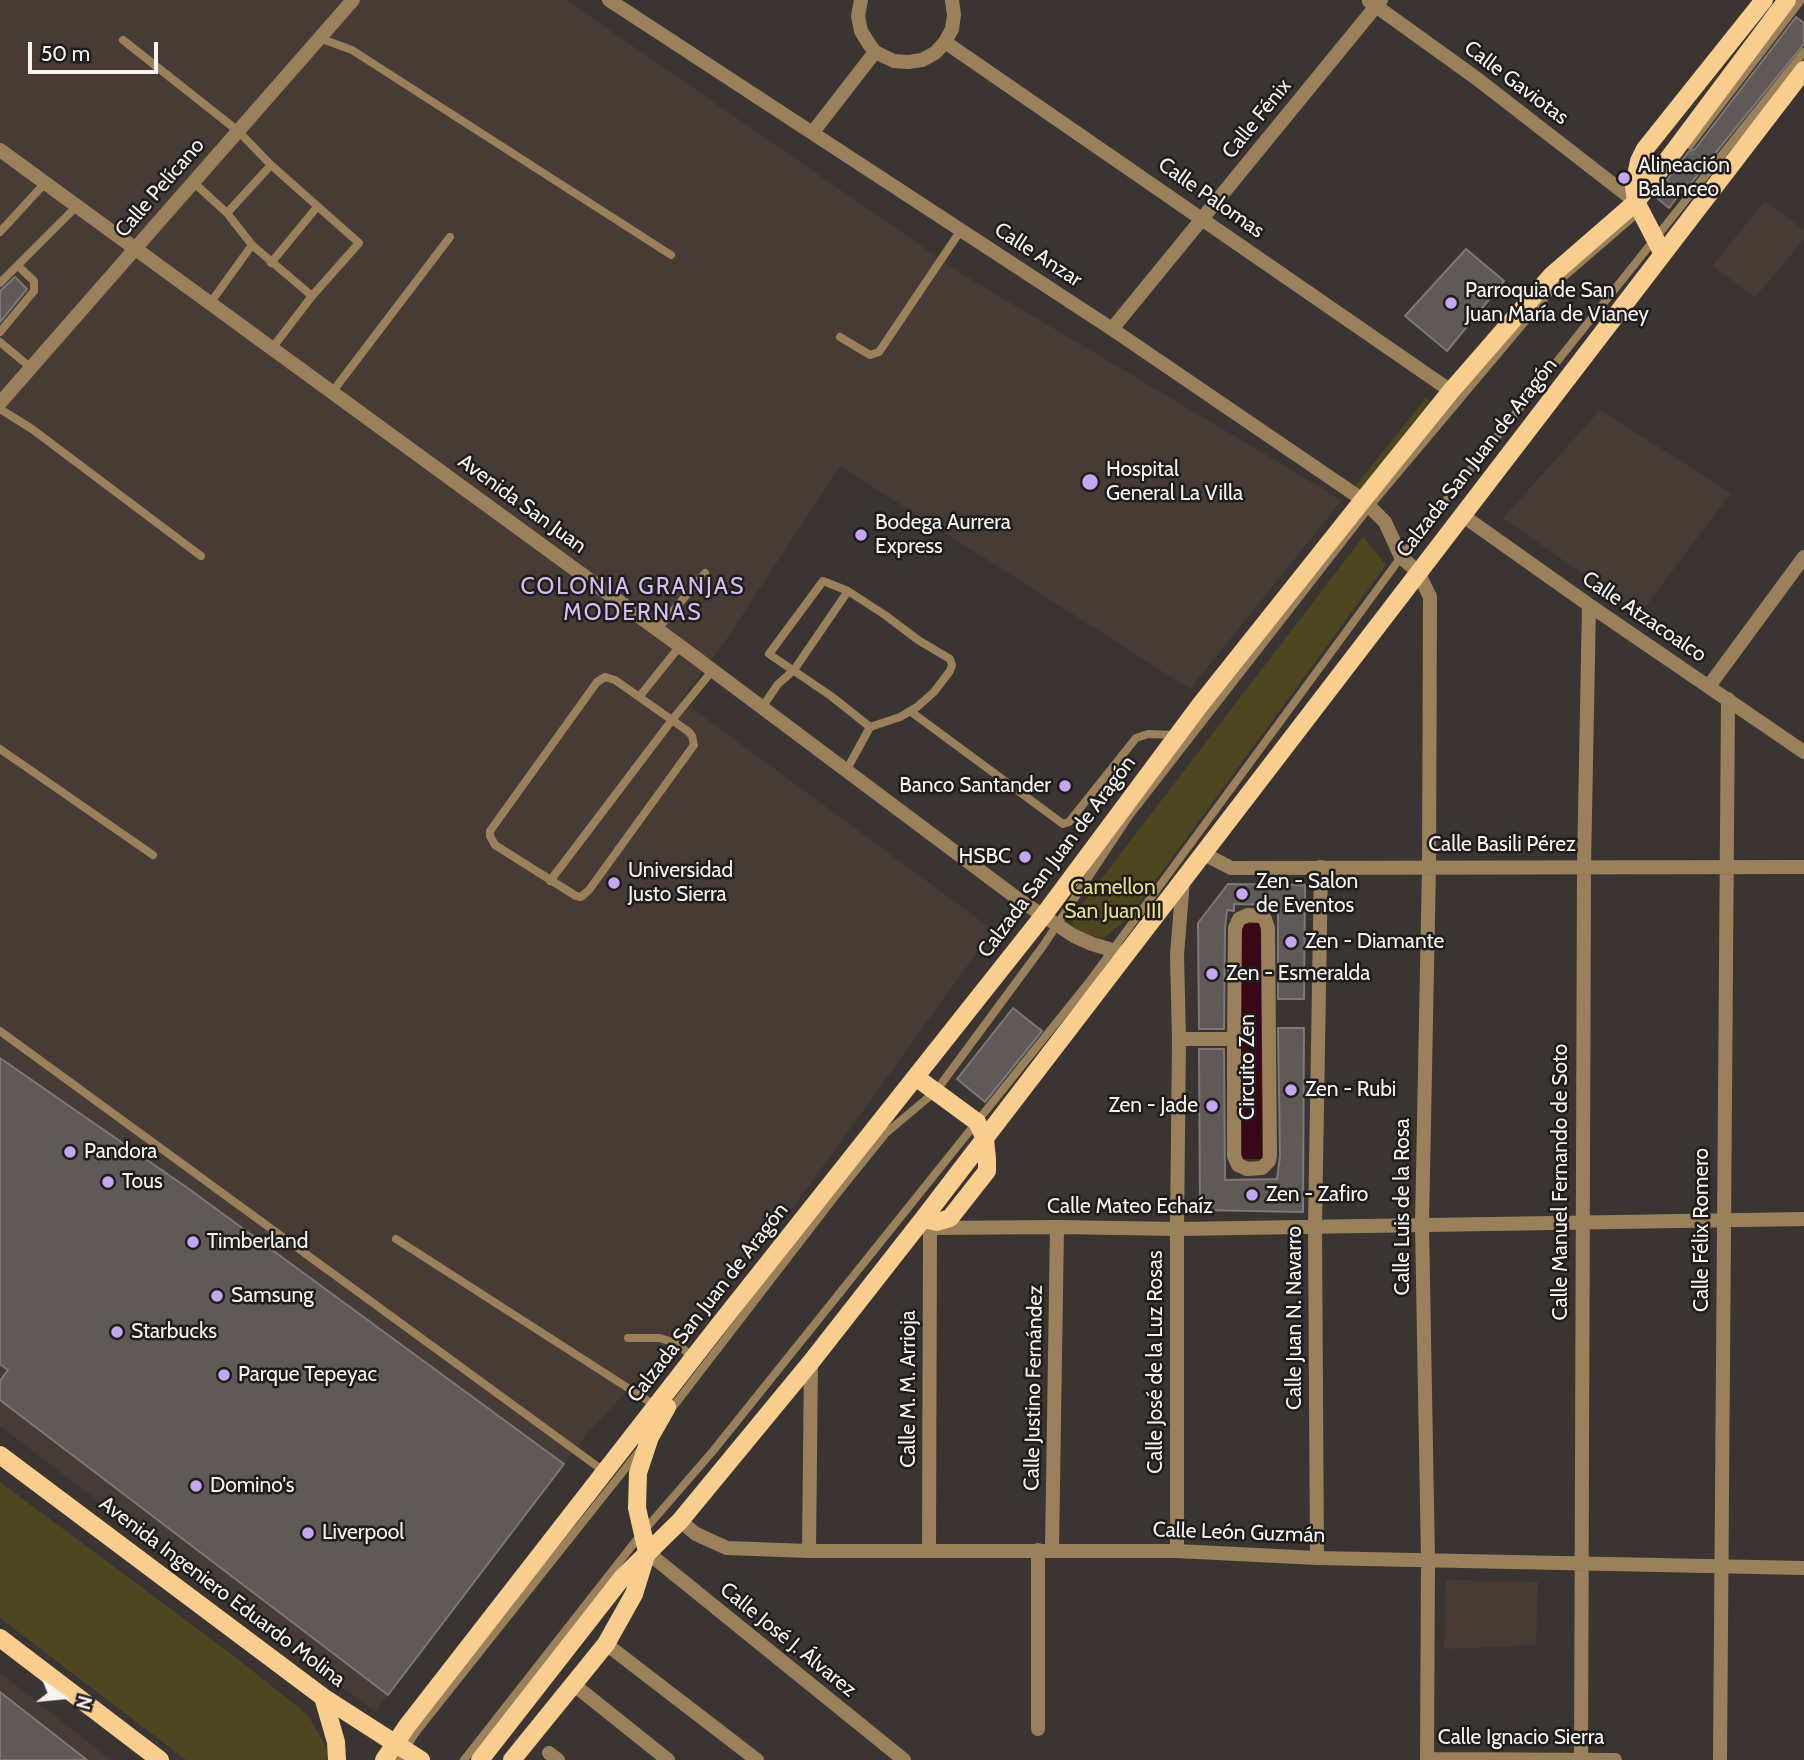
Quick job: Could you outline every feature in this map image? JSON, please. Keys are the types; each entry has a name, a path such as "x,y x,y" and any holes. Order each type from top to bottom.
{"main road":[{"path":"1659,246 1639,206 1635,173 1645,149 1764,0"},
{"name":"Calzada San Juan de Aragón","path":"384,1760 399,1751 715,1329 917,1078 1050,921 1178,735 1366,503 1451,391 1552,275 1639,206 1787,0"},
{"name":"Calzada San Juan de Aragón","path":"985,1139 1118,952 1184,880 1462,515 1659,246 1804,70"},
{"path":"480,1760 614,1589 680,1521 927,1224 950,1218 988,1171 985,1139 976,1122 917,1078"},
{"path":"512,1760 606,1644 634,1594 647,1552 637,1508 638,1473 650,1437 715,1329"},
{"name":"Avenida Ingeniero Eduardo Molina","path":"0,1455 323,1697 399,1751 421,1760"},
{"path":"0,1638 160,1760"},
{"path":"323,1697 336,1742 337,1760"}],"street":[{"name":"Calle Pelícano","path":"0,406 30,367 353,0"},
{"name":"Calle Anzar","path":"609,0 1112,328 1366,503 1385,522 1401,558 1418,572"},
{"path":"861,0 858,16 861,32 875,52 894,61 908,62 922,60 935,53 945,42 952,29 952,0"},
{"name":"Calle Gaviotas","path":"1375,2 1639,206"},
{"name":"Calle Fénix","path":"1112,328 1375,2"},
{"name":"Calle Palomas","path":"945,42 1451,391"},
{"path":"813,132 875,52"},
{"name":"Avenida San Juan","path":"0,150 333,391 1050,921 1083,940 1118,952"},
{"name":"Calle Atzacoalco","path":"1462,515 1588,605 1804,752"},
{"path":"1709,686 1804,557"},
{"name":"Calle Luis de la Rosa","path":"1418,572 1430,597 1429,866 1422,1225 1427,1759"},
{"name":"Calle Manuel Fernando de Soto","path":"1581,1759 1584,866 1588,605"},
{"name":"Calle Félix Romero","path":"1720,1760 1728,699"},
{"name":"Calle Basili Pérez","path":"1203,854 1231,868 1804,867"},
{"name":"Calle Juan N. Navarro","path":"1317,1558 1315,1226 1321,867"},
{"name":"Calle José de la Luz Rosas","path":"1177,1551 1177,955 1184,880"},
{"name":"Circuito Zen","path":"1243,916 1260,916 1268,923 1269,941 1270,1156 1262,1168 1242,1168 1235,1161 1234,1039 1235,928 1238,919 1243,916"},
{"name":"Circuito Zen","path":"1179,1039 1234,1039"},
{"name":"Calle Mateo Echaíz","path":"927,1224 1177,1229 1804,1219"},
{"name":"Calle M. M. Arrioja","path":"927,1224 929,1549"},
{"name":"Calle Justino Fernández","path":"1038,1729 1057,1227"},
{"path":"809,1551 811,1362"},
{"name":"Calle León Guzmán","path":"680,1521 696,1534 727,1548 809,1551 1177,1551 1317,1558 1804,1569"},
{"name":"Calle José J. Álvarez","path":"647,1552 904,1760"},
{"path":"606,1644 757,1760"},
{"path":"573,1684 668,1760"},
{"name":"Calle Ignacio Sierra","path":"1427,1759 1615,1760"}],"lane":[{"path":"399,1751 650,1437 835,1195 886,1133 936,1091 1050,921 1366,503 1560,280 1639,206 1801,0"},
{"path":"319,38 352,50 671,254"},
{"path":"123,40 238,131 271,165 359,243 312,296 273,347"},
{"path":"464,1760 642,1533 713,1451 1089,982 1118,952 1401,558 1659,246 1804,52"},
{"path":"227,213 271,165"},
{"path":"193,182 227,213 252,245 312,296"},
{"path":"0,232 4,220 24,208 45,183"},
{"path":"0,283 77,206"},
{"path":"271,263 317,207"},
{"path":"840,337 865,353 875,355 880,352 961,230"},
{"path":"333,391 450,237"},
{"path":"211,302 252,245"},
{"path":"0,332 34,291 34,281 18,266"},
{"path":"0,342 30,367"},
{"path":"0,406 201,556"},
{"path":"657,630 705,573"},
{"path":"846,771 870,727 910,711 934,692 950,671 950,659 848,592 827,582 821,583 769,654 870,727"},
{"path":"761,709 778,684 794,670 848,592"},
{"path":"639,696 680,646"},
{"path":"550,881 712,671"},
{"path":"606,677 615,680 672,720 692,736 694,746 585,894 576,896 495,845 490,831 601,679 606,677"},
{"path":"910,711 1063,824 1069,822 1136,738 1148,734 1178,735"},
{"path":"0,749 153,855"},
{"path":"0,1031 606,1472"},
{"path":"396,1239 656,1406"},
{"path":"628,1338 660,1338 678,1344 693,1358"}],"shaded area":[{"path":"0,0 566,0 962,274 1342,500 1190,689 840,466 724,643 681,700 993,930 780,1226 587,1434 375,1712 0,1426"},
{"path":"1765,201 1804,230 1804,240 1755,297 1712,266"},
{"path":"1600,410 1731,493 1640,614 1503,518"},
{"path":"1261,923 1262,1159 1242,1159 1240,924"},
{"path":"1446,1580 1538,1582 1536,1645 1444,1649"},
{"path":"0,1673 111,1760 0,1760"}],"green space":[{"path":"1426,398 1433,403 1358,494 1352,490"},
{"name":"Camellon San Juan III","path":"1363,537 1386,565 1128,918 1103,939 1070,929 1079,908"},
{"path":"0,1482 230,1653 307,1714 328,1750 327,1760 186,1760 0,1618"}],"building":[{"path":"1796,17 1804,23 1804,44 1669,208 1658,199 1671,184 1667,180 1689,151 1695,149"},
{"path":"1466,249 1504,281 1447,351 1405,316"},
{"path":"15,277 27,289 0,322 0,291"},
{"path":"1228,884 1305,885 1304,999 1278,999 1278,905 1234,904 1234,911 1227,910 1225,928 1224,1029 1199,1029 1198,923"},
{"path":"1013,1008 1042,1031 985,1102 957,1079"},
{"path":"1278,1028 1304,1028 1303,1212 1200,1210 1199,1049 1224,1049 1225,1180 1277,1179 1280,1156"},
{"name":"Parque Tepeyac","path":"0,1058 189,1189 564,1464 388,1695 0,1400 0,1381 8,1370 0,1364"},
{"path":"0,1692 87,1760 0,1760"}],"place":[{"name":"Alineación Balanceo","path":"1624,178"},
{"name":"Parroquia de San Juan María de Vianey","path":"1451,303"},
{"name":"Hospital General La Villa","path":"1090,482"},
{"name":"Bodega Aurrera Express","path":"861,535"},
{"name":"Banco Santander","path":"1065,786"},
{"name":"HSBC","path":"1025,857"},
{"name":"Universidad Justo Sierra","path":"614,883"},
{"name":"Zen - Salon de Eventos","path":"1242,894"},
{"name":"Zen - Diamante","path":"1291,942"},
{"name":"Zen - Esmeralda","path":"1212,974"},
{"name":"Zen - Rubi","path":"1291,1090"},
{"name":"Zen - Jade","path":"1212,1106"},
{"name":"Pandora","path":"70,1152"},
{"name":"Tous","path":"108,1182"},
{"name":"Zen - Zafiro","path":"1252,1195"},
{"name":"Timberland","path":"193,1242"},
{"name":"Samsung","path":"217,1296"},
{"name":"Starbucks","path":"117,1332"},
{"name":"Parque Tepeyac","path":"224,1375"},
{"name":"Domino's","path":"196,1486"},
{"name":"Liverpool","path":"308,1533"}],"district":[{"name":"COLONIA GRANJAS MODERNAS","path":"633,600"}]}
